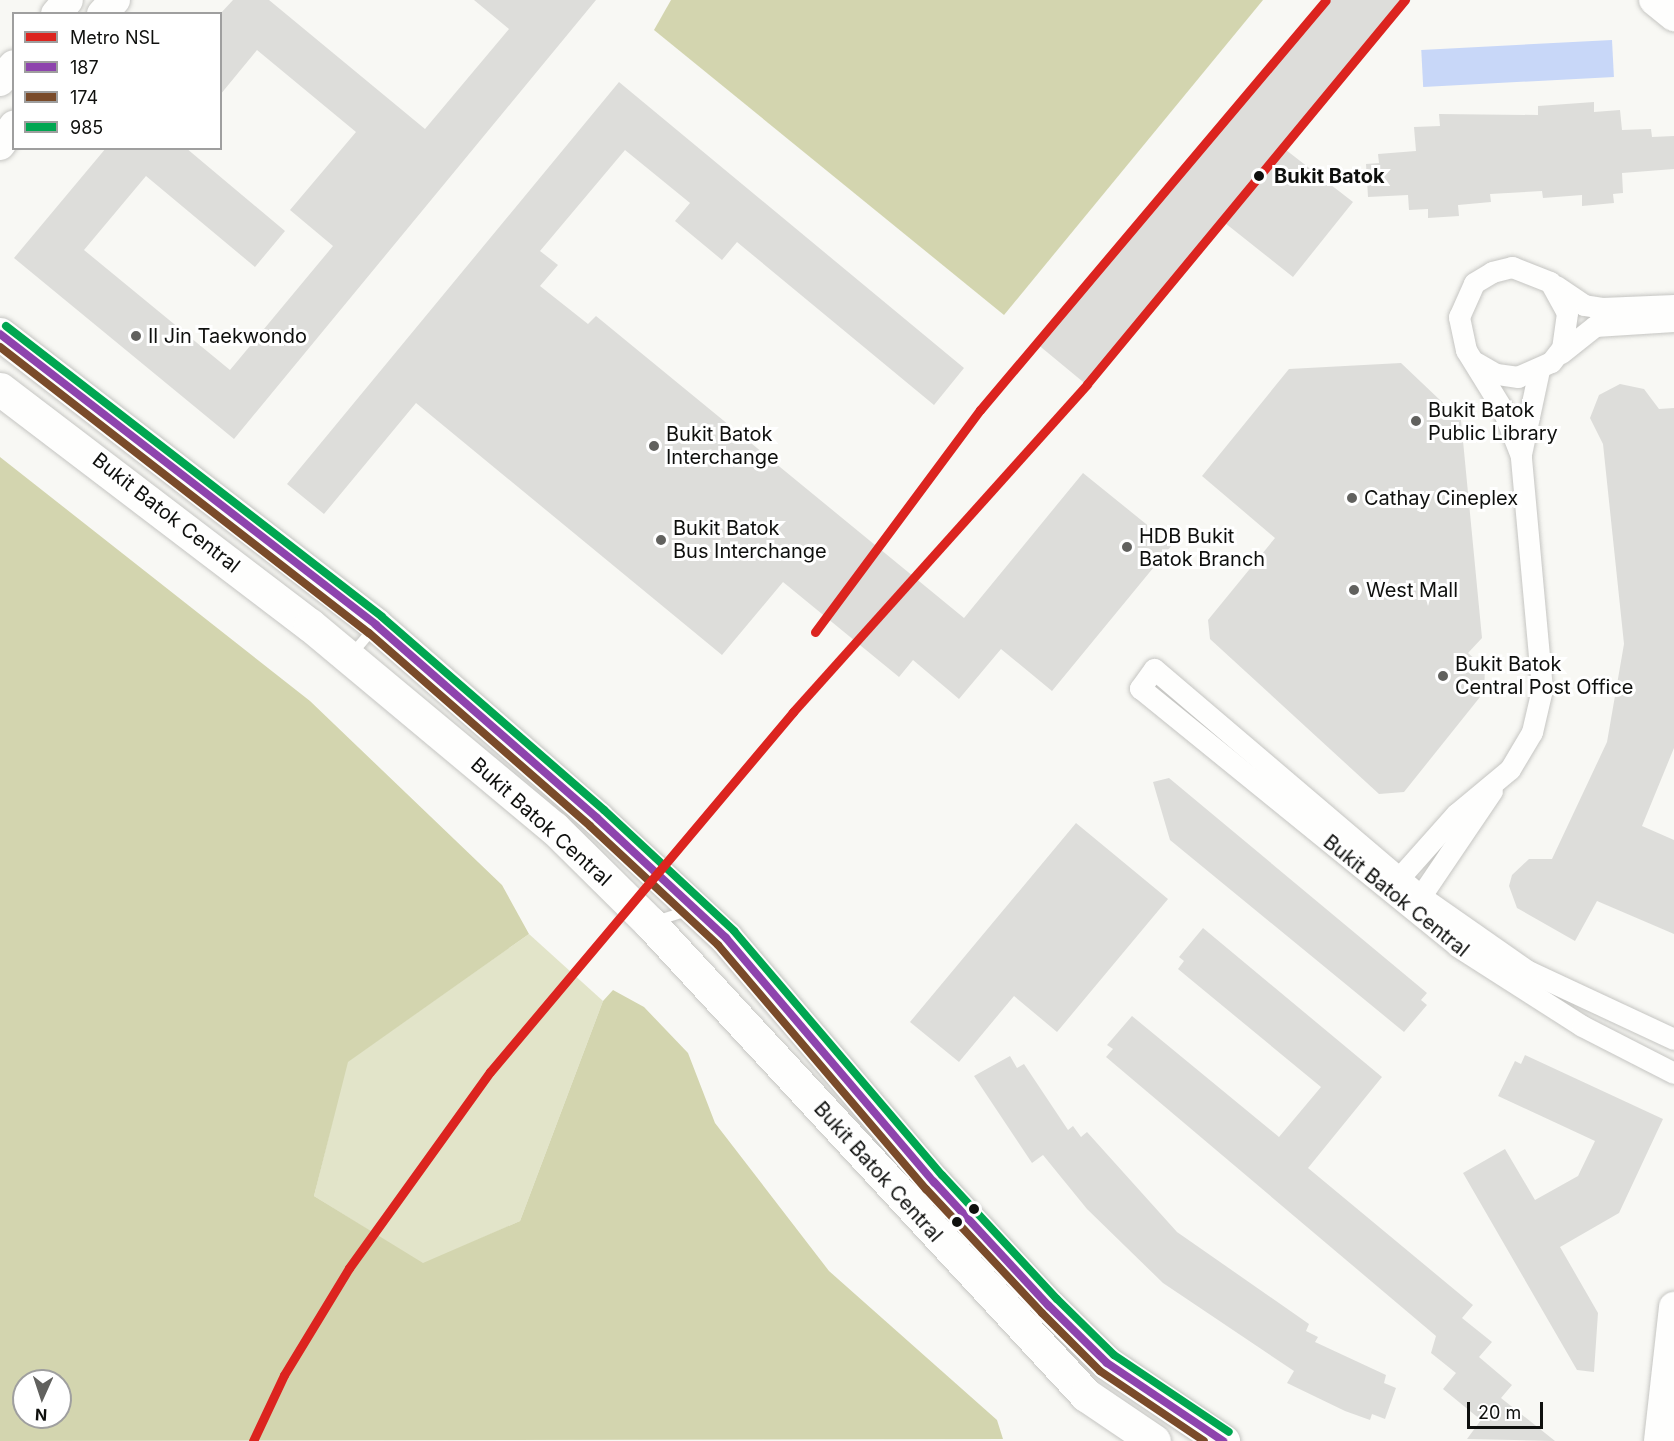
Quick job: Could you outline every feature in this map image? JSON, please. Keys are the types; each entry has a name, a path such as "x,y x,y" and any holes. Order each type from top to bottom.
{"main road":[{"path":"58,12 68,0"},
{"path":"104,12 115,0"},
{"path":"1654,0 1674,16"},
{"path":"0,81 12,67"},
{"path":"0,145 12,129"},
{"name":"Bukit Batok Central","path":"0,334 376,625 695,908 1049,1306 1107,1363 1223,1441"},
{"name":"Bukit Batok Central","path":"0,389 350,657 554,828 650,922 1086,1395 1154,1441"},
{"path":"1659,1441 1674,1307"}],"street":[{"path":"1521,456 1476,363 1462,342 1458,317 1474,283 1512,267 1550,282 1584,305 1602,308 1674,305"},
{"path":"1416,904 1532,732 1542,689 1521,456 1545,366 1565,340 1568,313 1550,282"},
{"path":"1476,363 1496,374 1518,376 1545,366 1595,326 1674,321"},
{"name":"Bukit Batok Central","path":"1393,884 1140,688 1154,669 1393,884 1520,990 1674,1072"},
{"path":"1393,884 1456,814 1496,785"},
{"name":"Bukit Batok Central","path":"1416,904 1528,971 1674,1039"}],"lane":[{"path":"350,657 376,625"},
{"path":"650,922 695,908"}],"green space":[{"path":"671,0 1263,0 1004,315 654,30"},
{"path":"0,457 310,701 502,885 529,934 348,1062 314,1196 423,1263 520,1221 603,1001 613,990 644,1007 688,1053 715,1123 829,1271 997,1420 1003,1439 0,1441"},
{"path":"529,934 603,1001 520,1221 423,1264 314,1196 347,1062"}],"water":[{"path":"1612,40 1614,77 1423,87 1421,50"}],"building":[{"path":"233,0 269,0 425,129 509,29 474,0 596,0 234,439 14,258 104,150 188,150 285,231 255,267 146,176 84,250 230,370 333,246 290,210 356,132 257,50 222,93 222,12"},
{"path":"1323,0 1411,0 1286,150 1353,202 1293,277 1225,223 1088,386 1036,343"},
{"path":"619,82 964,368 934,405 737,242 722,260 675,221 690,203 625,150 540,251 558,265 540,286 588,324 596,316 964,618 1083,473 1172,545 1052,691 1001,649 959,699 913,660 899,677 783,582 722,655 416,403 324,514 287,484"},
{"path":"1594,102 1594,112 1620,110 1622,130 1651,129 1652,137 1674,136 1674,169 1622,173 1623,193 1613,194 1614,203 1582,206 1582,195 1543,198 1542,191 1490,194 1491,202 1458,205 1459,216 1428,218 1428,209 1409,210 1408,195 1368,197 1366,164 1379,163 1378,154 1416,151 1414,127 1440,126 1439,114 1538,115 1538,106"},
{"name":"West Mall","path":"1401,363 1461,420 1482,638 1468,653 1485,668 1484,692 1404,792 1379,794 1210,639 1208,620 1275,538 1202,476 1289,369"},
{"path":"1620,384 1644,389 1659,409 1674,408 1674,748 1642,826 1674,840 1674,934 1597,901 1575,941 1517,908 1509,886 1512,875 1529,859 1552,859 1607,742 1624,644 1603,444 1590,418 1599,395"},
{"path":"1169,778 1427,993 1421,1000 1427,1005 1404,1032 1170,840 1153,782"},
{"path":"1076,823 1168,899 1057,1032 1014,996 959,1062 910,1022"},
{"path":"1203,928 1382,1077 1308,1168 1473,1305 1462,1318 1492,1342 1479,1357 1512,1385 1501,1398 1555,1441 1467,1439 1481,1420 1443,1389 1456,1373 1431,1353 1436,1336 1106,1057 1113,1049 1107,1045 1132,1016 1279,1137 1321,1087 1178,969 1184,961 1179,957"},
{"path":"1525,1055 1663,1119 1619,1213 1560,1247 1598,1313 1594,1372 1577,1370 1463,1173 1505,1149 1535,1200 1578,1176 1595,1141 1498,1096 1515,1061 1521,1064"},
{"path":"1010,1056 1017,1068 1024,1064 1068,1130 1073,1126 1081,1137 1087,1132 1177,1232 1309,1324 1306,1331 1318,1337 1315,1342 1386,1375 1384,1383 1396,1388 1385,1419 1372,1414 1370,1420 1345,1411 1287,1383 1294,1371 1163,1283 1087,1209 1043,1155 1032,1163 974,1076"}],"metro line":[{"name":"NSL","path":"815,632 980,410 1326,0"},
{"name":"NSL","path":"253,1441 284,1375 349,1268 490,1072 793,712 1087,384 1405,0"}],"transit line":[{"name":"985","path":"6,326 382,617 604,810 734,931 942,1175 1057,1299 1114,1355 1229,1432"},
{"name":"187","path":"0,334 376,625 597,818 726,938 934,1182 1049,1306 1107,1363 1223,1441"},
{"name":"174","path":"0,347 369,633 590,826 718,945 926,1189 1042,1313 1100,1371 1204,1441"}],"place":[{"name":"Bukit Batok","path":"1259,176"},
{"name":"Il Jin Taekwondo","path":"136,336"},
{"name":"Bukit Batok Public Library","path":"1416,421"},
{"name":"Bukit Batok Interchange","path":"654,446"},
{"name":"Cathay Cineplex","path":"1352,498"},
{"name":"Bukit Batok Bus Interchange","path":"661,540"},
{"name":"HDB Bukit Batok Branch","path":"1127,547"},
{"name":"West Mall","path":"1354,590"},
{"name":"Bukit Batok Central Post Office","path":"1443,676"}]}
